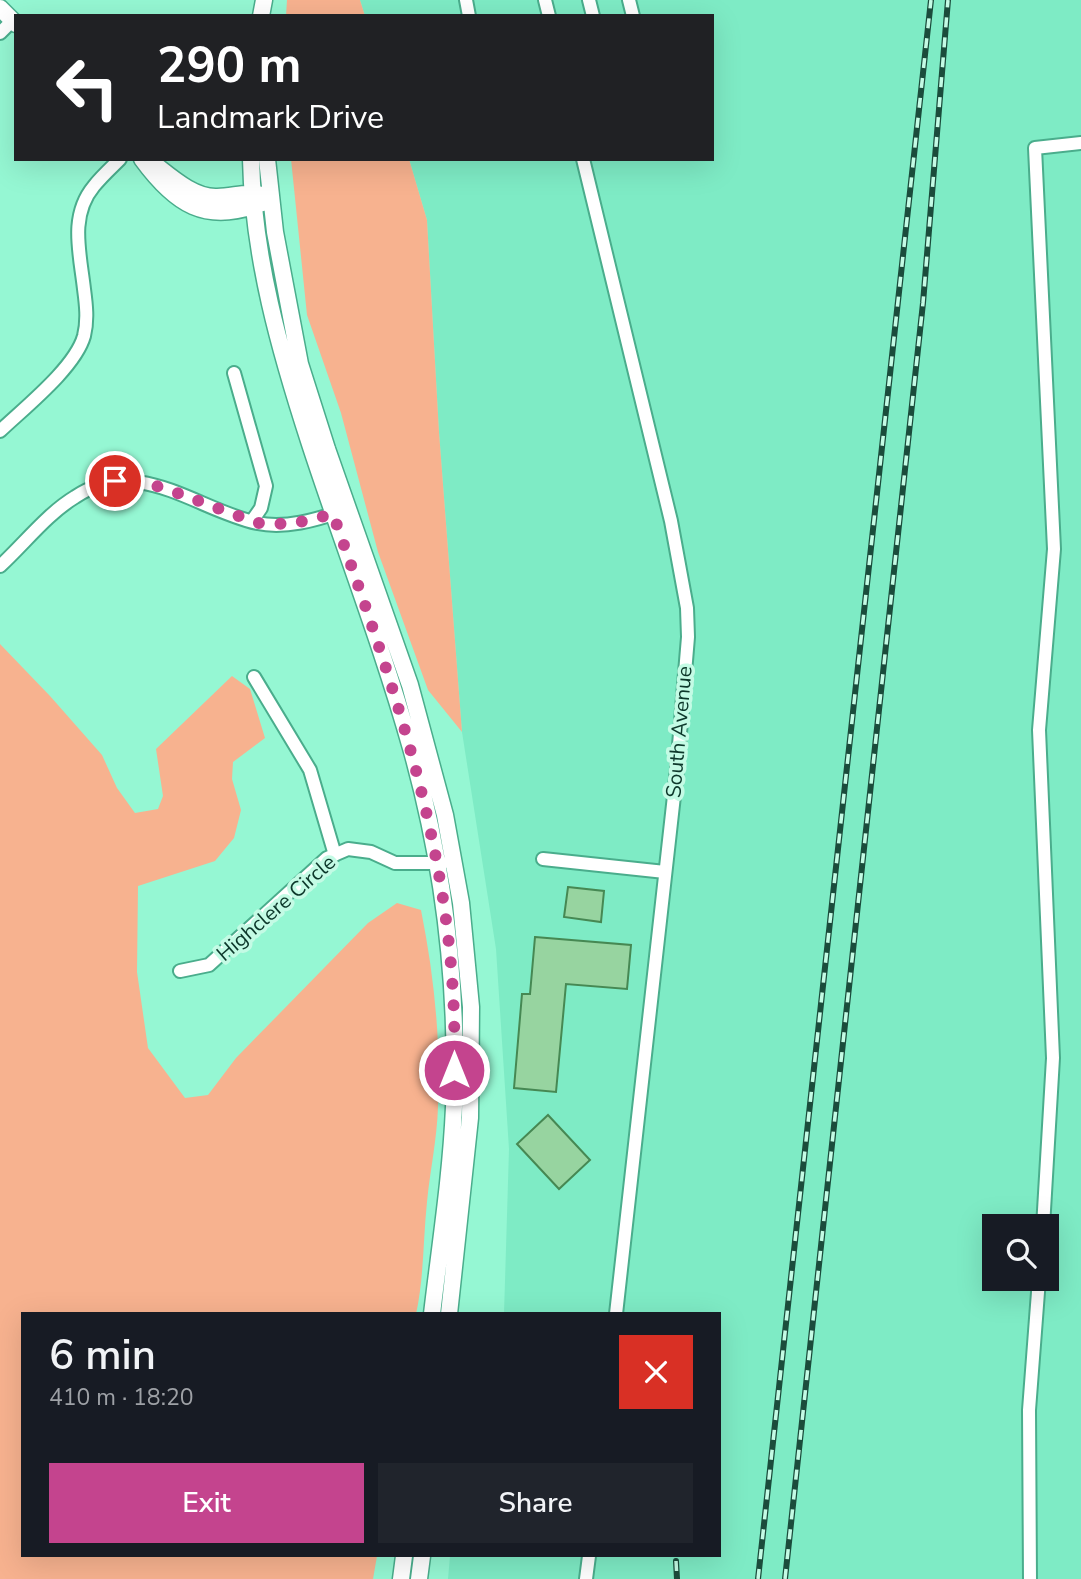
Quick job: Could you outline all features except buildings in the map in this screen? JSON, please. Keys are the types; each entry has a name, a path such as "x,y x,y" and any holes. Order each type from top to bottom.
{"main road":[{"path":"0,8 14,22"},
{"path":"144,161 167,190 183,202 202,210 227,211 253,200"},
{"path":"152,161 187,188 216,198 270,200"},
{"path":"216,198 238,183 255,161"},
{"path":"256,161 253,200 258,239 283,357 383,658 431,825 446,863 466,945 471,1007 471,1066 466,1168 449,1312"},
{"path":"256,161 270,200 300,364 311,402 410,685 433,764 446,863 455,1050 449,1167 432,1312"},
{"path":"227,211 248,224 258,239"},
{"path":"401,1579 404,1557"},
{"path":"419,1579 422,1557"}],"street":[{"path":"0,33 14,22"},
{"path":"1044,1214 1054,1058 1039,730 1054,549 1035,148 1081,143"},
{"path":"0,431 69,363 79,349 87,322 78,220 93,186 118,161"},
{"name":"South Avenue","path":"583,161 671,521 687,608 688,637 616,1312"},
{"path":"234,373 266,486 261,508 253,521"},
{"path":"0,566 74,497 97,485 115,481 138,481 253,521 275,525 292,524 349,509"},
{"path":"254,677 310,770 335,855"},
{"name":"Highclere Circle","path":"180,971 209,965 327,858 348,849 371,852 395,863 446,863"},
{"path":"543,859 664,872"},
{"path":"1031,1579 1029,1410 1038,1291"},
{"path":"586,1579 589,1557"}],"shaded area":[{"path":"287,0 360,0 364,14 286,14"},
{"path":"360,0 1081,0 1081,1579 448,1579 450,1557 721,1557 721,1312 504,1312 509,1149 496,949 462,732 439,432 427,220 410,161 714,161 714,14 364,14"},
{"path":"291,161 410,161 427,220 439,432 462,732 428,690 378,552 341,413 307,315"},
{"path":"0,644 102,755 117,788 135,813 158,809 163,796 156,749 232,676 250,689 265,738 233,762 232,779 241,810 234,838 215,861 138,886 137,972 148,1048 185,1098 208,1095 236,1058 368,923 397,903 421,910 433,983 439,1082 421,1287 416,1312 21,1312 21,1557 377,1557 373,1579 0,1579"}],"railway":[{"path":"758,1579 931,0"},
{"path":"785,1579 923,303 948,0"},
{"path":"676,1561 677,1579"}],"route":[{"path":"115,481 138,481 167,489 257,523 292,524 333,514 383,658 431,825 448,930 454,991 454,1070"}]}
